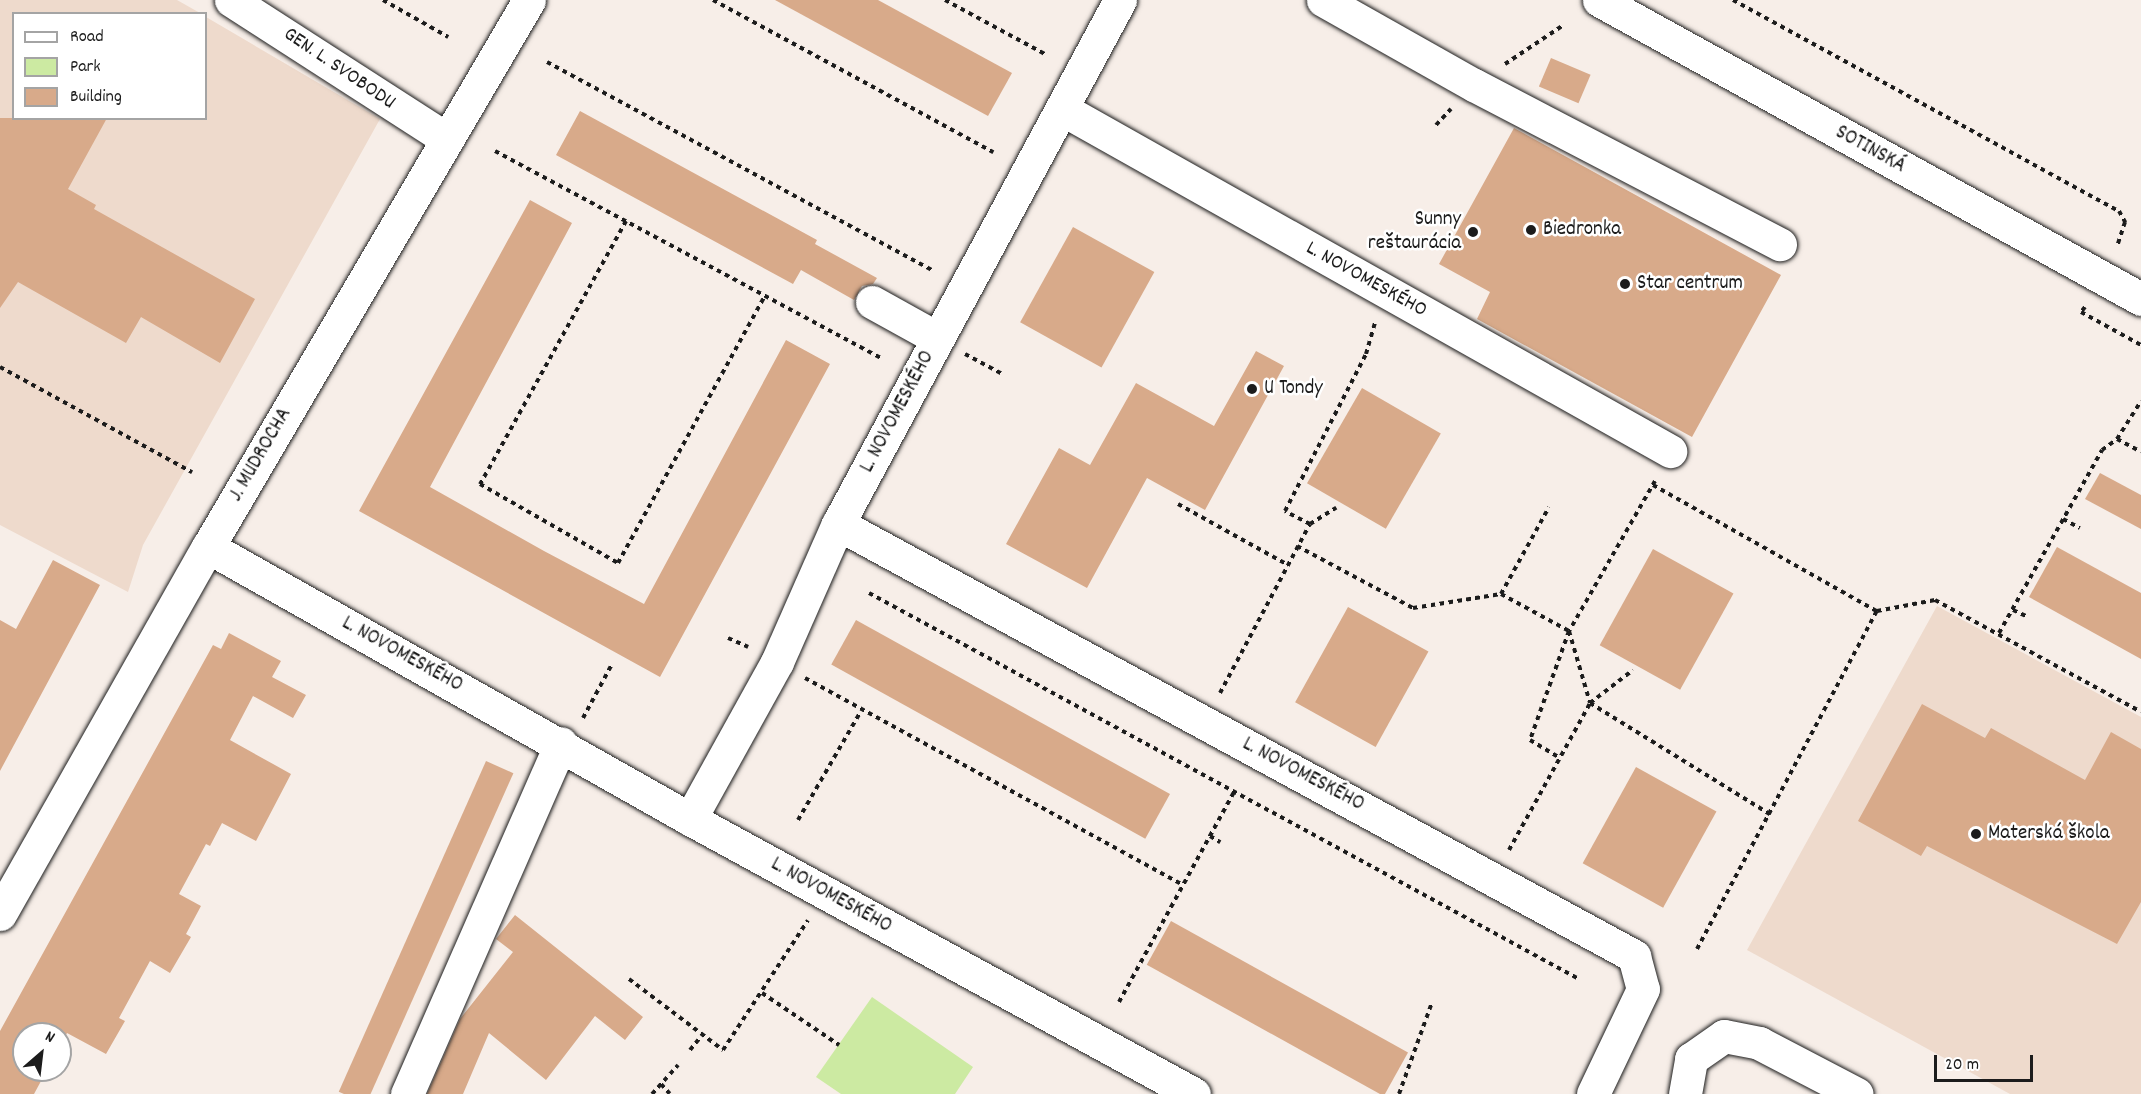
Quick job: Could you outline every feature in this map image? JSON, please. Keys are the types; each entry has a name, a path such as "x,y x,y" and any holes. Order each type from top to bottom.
{"street":[{"name":"GEN. L. SVOBODU","path":"231,0 447,139"},
{"name":"J. MUDROCHA","path":"0,914 208,547 529,0"},
{"name":"L. NOVOMESKÉHO","path":"690,819 777,662 838,524 1120,0"},
{"path":"1323,0 1474,85 1780,244"},
{"name":"SOTINSKÁ","path":"1599,0 2141,299"},
{"name":"L. NOVOMESKÉHO","path":"1062,109 1670,451"},
{"path":"872,302 937,338"},
{"name":"L. NOVOMESKÉHO","path":"838,524 1204,723 1495,877 1634,956 1643,989 1633,1016 1593,1094"},
{"name":"L. NOVOMESKÉHO","path":"208,547 561,743 690,819 1194,1094"},
{"path":"407,1094 561,743"},
{"path":"1685,1094 1691,1059 1724,1036 1758,1042 1857,1094"}],"path":[{"path":"383,0 448,37"},
{"path":"713,0 993,152"},
{"path":"945,0 1046,54"},
{"path":"1732,0 2119,211 2125,222 2118,246"},
{"path":"547,62 931,270"},
{"path":"495,152 883,359"},
{"path":"626,221 480,484 618,564 765,296"},
{"path":"1310,524 1285,511 1366,354 1385,290"},
{"path":"2085,306 2081,312 2141,345"},
{"path":"937,338 1004,375"},
{"path":"0,366 192,472"},
{"path":"1999,633 2102,450 2118,439 2141,400"},
{"path":"2118,439 2141,452"},
{"path":"1560,758 1530,740 1569,631 1653,485 1670,451"},
{"path":"1653,485 1877,611 1935,600 2141,712"},
{"path":"1178,504 1288,565"},
{"path":"1501,594 1549,507"},
{"path":"1204,723 1310,524 1336,508"},
{"path":"2063,519 2080,528"},
{"path":"1298,546 1413,608 1501,594 1569,631 1590,703 1771,814"},
{"path":"869,593 1235,790 1576,978"},
{"path":"2013,610 2026,616"},
{"path":"1697,949 1771,814 1877,611"},
{"path":"728,638 777,662 861,711 1183,885"},
{"path":"561,743 575,732 610,666"},
{"path":"1495,877 1590,703 1633,670"},
{"path":"798,820 861,711"},
{"path":"1119,1002 1235,790"},
{"path":"1210,836 1220,842"},
{"path":"629,979 723,1050 825,893"},
{"path":"762,993 839,1045"},
{"path":"1399,1094 1431,1005"},
{"path":"690,1050 703,1034"},
{"path":"652,1094 678,1065"},
{"path":"661,1084 670,1094"}],"shaded area":[{"path":"0,0 177,0 198,12 12,12 12,120 207,120 207,18 380,119 143,545 128,592 0,525"},
{"name":"Materská škola","path":"1937,606 2141,717 2141,1094 2010,1094 1747,950"}],"green space":[{"path":"872,997 973,1067 955,1094 841,1094 816,1077"}],"building":[{"path":"775,0 878,0 1012,73 988,116"},
{"path":"1551,58 1591,75 1578,103 1539,87"},
{"path":"580,111 817,240 815,244 877,278 873,284 862,286 854,300 801,270 793,284 556,155"},
{"path":"0,118 106,120 68,189 96,205 94,209 255,299 220,363 141,317 126,343 18,282 0,308"},
{"name":"Star centrum","path":"1514,128 1781,275 1692,437 1477,319 1490,292 1439,264"},
{"path":"530,200 572,223 430,487 544,551 644,604 786,340 830,364 660,677 359,511"},
{"path":"1073,227 1154,272 1101,367 1020,322"},
{"path":"1256,351 1284,366 1205,510 1147,478 1087,588 1006,544 1059,448 1090,465 1136,383 1214,426"},
{"path":"1362,388 1441,434 1386,529 1307,483"},
{"path":"2100,473 2141,495 2141,529 2085,499"},
{"path":"2057,547 2141,593 2141,659 2029,597"},
{"path":"1653,549 1733,594 1680,690 1600,645"},
{"path":"53,560 100,585 0,771 0,620 16,629"},
{"path":"1348,607 1428,652 1376,747 1295,702"},
{"path":"856,620 1170,794 1145,839 831,665"},
{"path":"229,633 281,661 272,677 306,695 293,718 253,696 230,740 291,774 256,841 222,823 210,846 206,844 179,894 201,906 186,934 191,937 170,973 150,961 119,1018 125,1021 106,1054 72,1036 72,1022 12,1022 12,1082 40,1082 34,1094 0,1094 0,1031 213,645 221,649"},
{"path":"1922,704 1985,738 1991,728 2085,780 2111,732 2141,749 2141,902 2117,944 1927,846 1921,856 1858,821"},
{"path":"486,761 513,773 371,1094 344,1094 339,1092"},
{"path":"1636,767 1716,812 1663,908 1583,863"},
{"path":"515,915 643,1017 625,1040 595,1016 546,1080 489,1033 463,1094 427,1094 460,1019 513,952 496,939"},
{"path":"1171,921 1408,1052 1385,1094 1380,1094 1147,965"}],"place":[{"name":"Biedronka","path":"1531,230"},
{"name":"Sunny reštaurácia","path":"1473,232"},
{"name":"Star centrum","path":"1625,284"},
{"name":"U Tondy","path":"1252,389"},
{"name":"Materská škola","path":"1976,834"}]}
